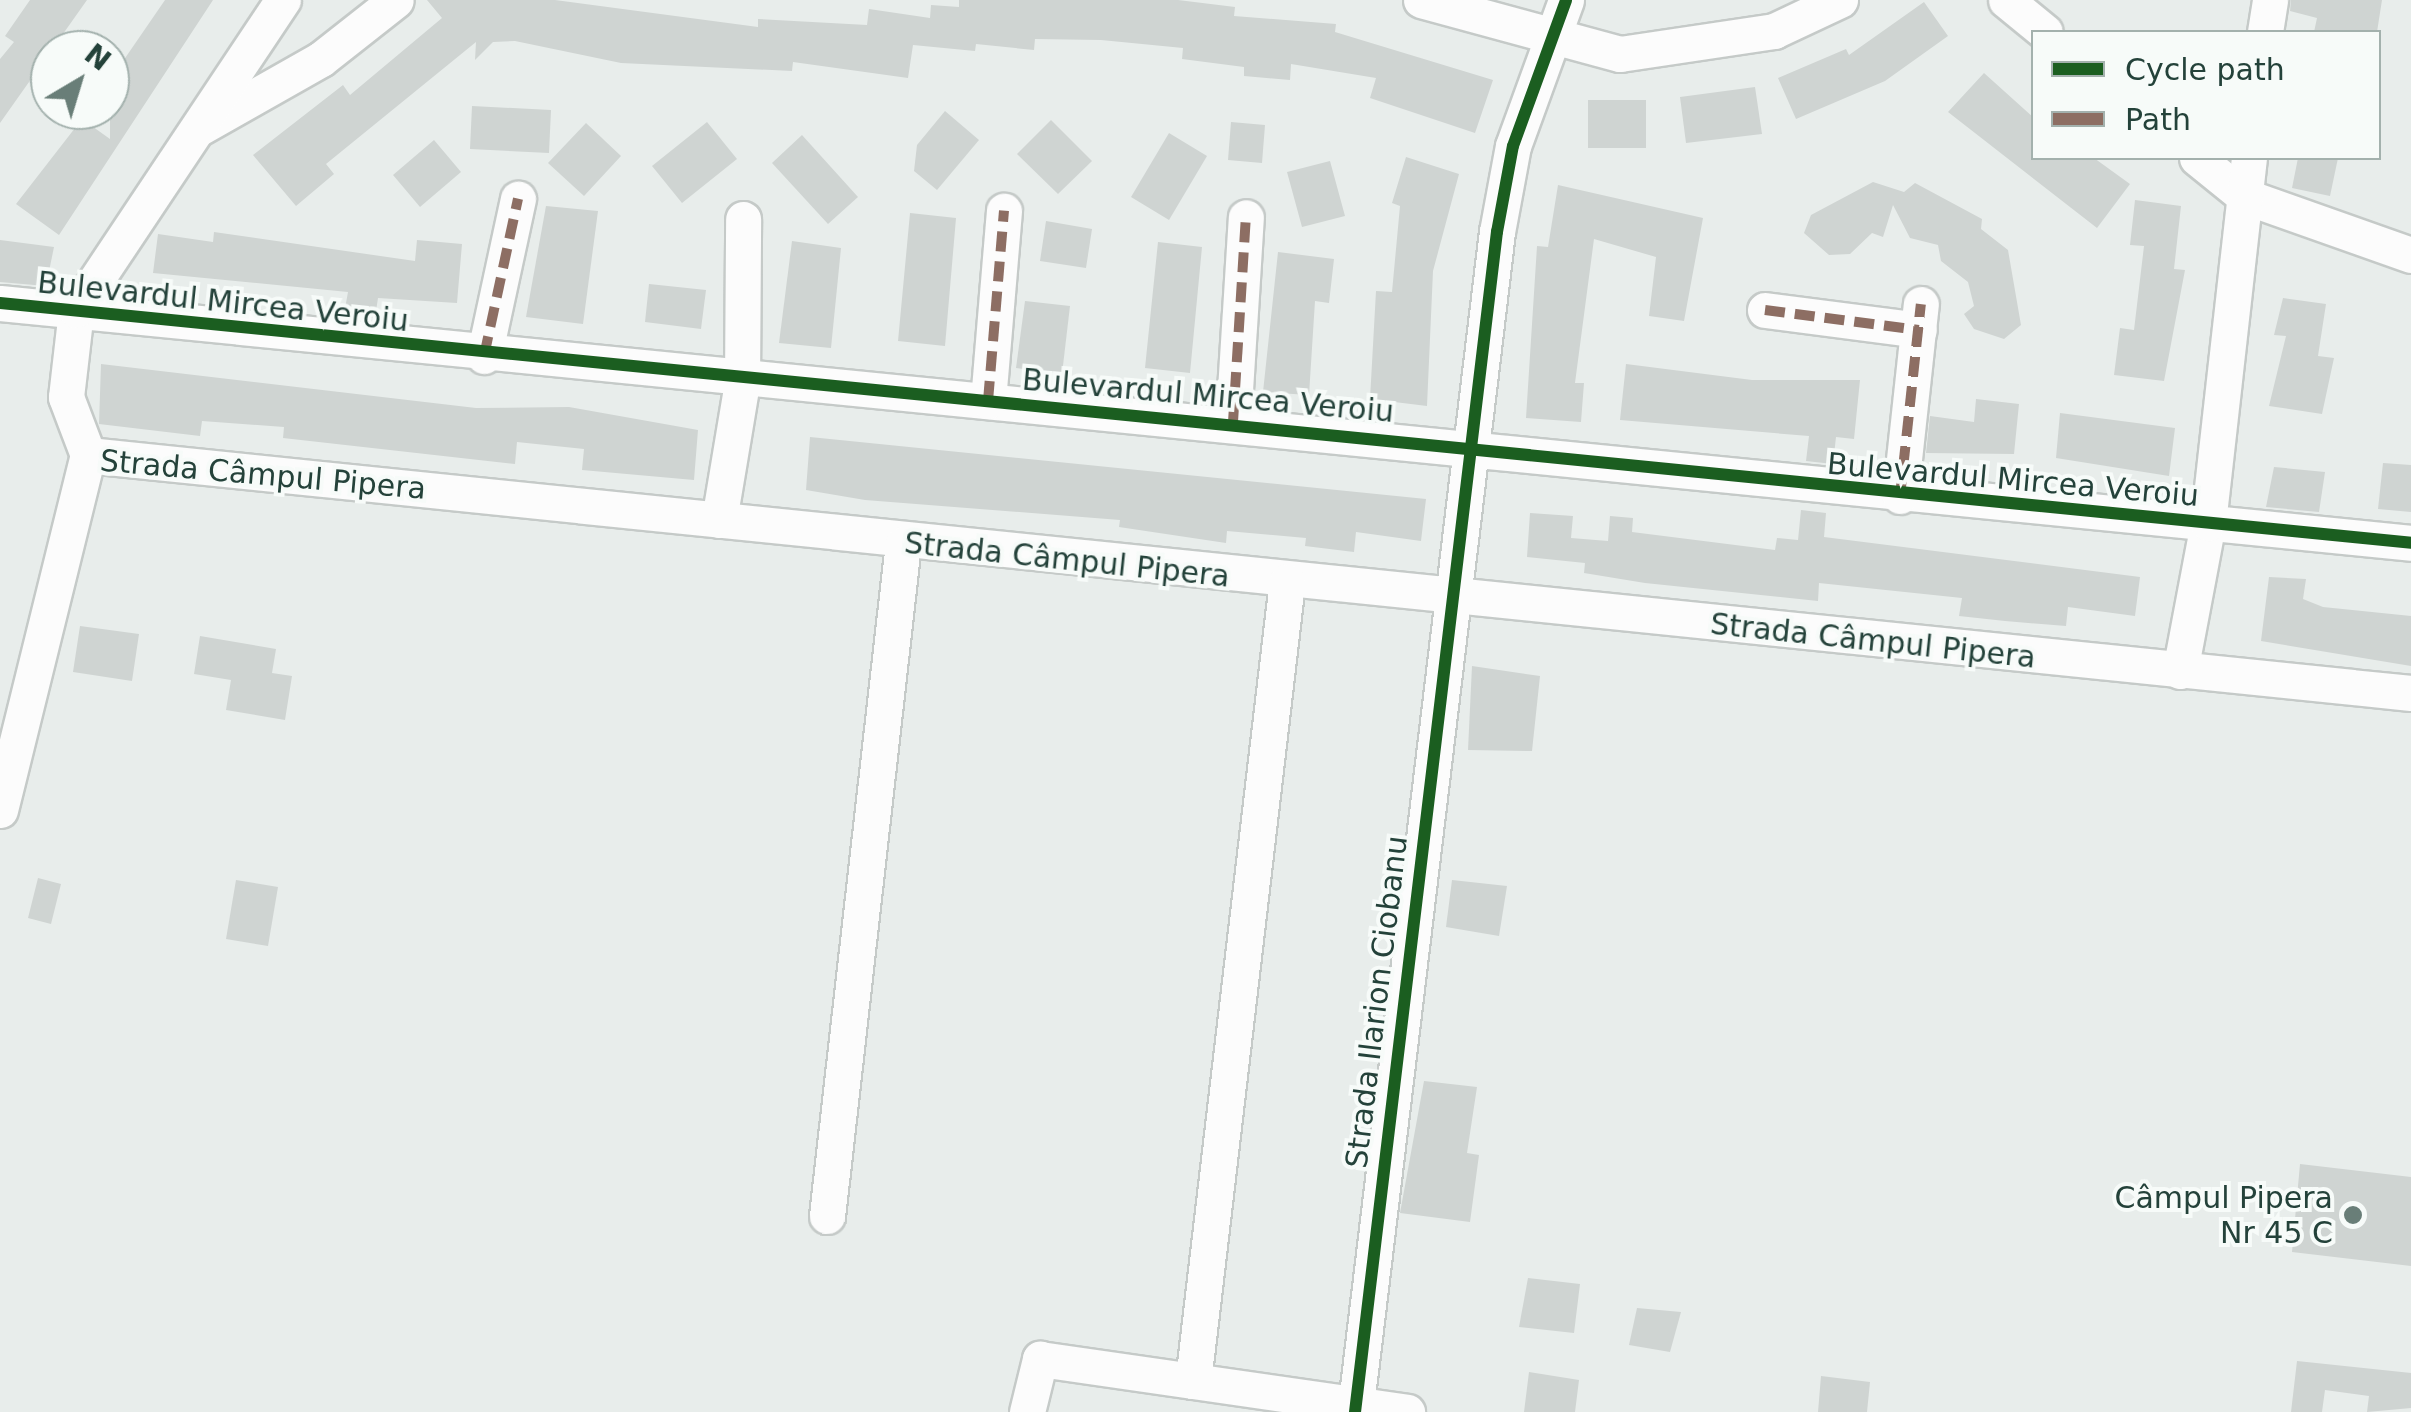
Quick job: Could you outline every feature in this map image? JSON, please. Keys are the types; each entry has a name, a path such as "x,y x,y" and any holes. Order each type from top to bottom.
{"street":[{"path":"88,455 66,397 76,310 283,0"},
{"path":"192,132 321,59 396,0"},
{"path":"1421,0 1554,40 1620,54 1734,41 1840,0"},
{"name":"Strada Ilarion Ciobanu","path":"1355,1408 1452,599 1465,450 1480,415 1513,146 1566,0"},
{"path":"2006,0 2043,30"},
{"path":"2265,30 2270,0"},
{"path":"2199,160 2244,196 2411,255"},
{"path":"2180,671 2208,523 2249,160"},
{"path":"484,356 518,199"},
{"path":"988,401 1004,211"},
{"path":"1233,422 1246,216"},
{"path":"719,520 742,382 743,219"},
{"name":"Bulevardul Mircea Veroiu","path":"0,302 742,382 1233,422 1900,496 2411,542"},
{"path":"1765,310 1920,317 1900,496"},
{"name":"Strada Câmpul Pipera","path":"0,810 88,455 719,520 903,544 2411,693"},
{"path":"828,1216 903,544"},
{"path":"1193,1381 1287,582"},
{"path":"1027,1412 1040,1358 1355,1408 1407,1412"}],"building":[{"path":"30,0 87,0 66,30 30,30 30,81 0,123 0,59 14,42 5,36"},
{"path":"165,0 213,0 130,127 130,51"},
{"path":"427,0 555,0 758,27 758,19 867,25 869,9 930,18 931,5 959,7 959,0 1178,0 1235,7 1234,16 1336,24 1335,32 1493,80 1475,133 1370,98 1376,78 1291,64 1290,80 1244,76 1244,67 1182,59 1183,48 1101,40 1035,39 1034,50 976,44 975,51 913,45 908,78 793,62 792,71 621,63 515,41 493,42 475,60 476,42 326,164 334,174 296,206 253,155 343,85 350,95 442,18"},
{"path":"2291,0 2382,0 2377,30 2314,30 2317,18 2290,11"},
{"path":"1924,2 1948,36 1885,81 1796,119 1778,78 1846,49 1849,55"},
{"path":"1984,73 2031,115 2031,160 2097,160 2130,184 2097,228 1948,112"},
{"path":"1755,87 1762,134 1686,143 1680,97"},
{"path":"1588,100 1646,100 1646,148 1588,148"},
{"path":"472,106 551,110 549,153 470,149"},
{"path":"945,111 979,140 937,190 914,171 917,145"},
{"path":"1051,120 1092,161 1058,194 1017,154"},
{"path":"707,122 737,159 682,203 652,166"},
{"path":"1231,122 1265,125 1262,163 1228,160"},
{"path":"586,123 621,156 584,196 548,163"},
{"path":"73,130 97,130 110,139 110,130 128,130 59,235 16,204"},
{"path":"1169,133 1207,156 1169,220 1131,197"},
{"path":"802,135 858,197 828,224 772,163"},
{"path":"434,140 461,172 420,207 393,175"},
{"path":"1406,157 1459,174 1433,271 1427,406 1370,399 1376,291 1392,292 1400,206 1392,203"},
{"path":"2298,160 2338,160 2330,196 2292,188"},
{"path":"1330,161 1345,216 1302,227 1287,172"},
{"path":"1873,182 1904,192 1915,183 1982,219 1981,229 2008,250 2021,325 2004,339 1974,329 1964,314 1974,306 1968,282 1941,261 1938,245 1910,238 1893,205 1883,237 1872,233 1850,254 1829,255 1804,233 1811,215"},
{"path":"1558,185 1703,218 1684,321 1649,316 1656,257 1594,239 1575,383 1584,383 1581,422 1526,418 1537,246 1548,247"},
{"path":"2135,200 2181,206 2174,269 2185,270 2164,381 2114,375 2120,328 2134,330 2144,246 2130,245"},
{"path":"546,206 598,211 583,324 526,317"},
{"path":"910,213 956,218 945,346 898,341"},
{"path":"1046,221 1092,229 1086,268 1040,261"},
{"path":"214,232 415,261 417,240 462,244 457,303 378,298 375,318 344,314 348,292 153,273 158,234 213,242"},
{"path":"0,240 54,247 46,286 0,282"},
{"path":"792,241 841,248 831,348 779,343"},
{"path":"1158,242 1202,247 1190,373 1145,368"},
{"path":"1278,252 1334,259 1329,303 1315,301 1309,395 1263,392"},
{"path":"649,284 706,290 701,329 645,322"},
{"path":"2283,298 2326,304 2318,356 2334,358 2322,414 2269,406 2286,336 2274,335"},
{"path":"1025,301 1070,306 1062,374 1016,368"},
{"path":"101,364 476,408 569,407 698,430 694,480 582,470 584,449 517,442 515,464 283,438 284,427 202,421 200,436 99,424"},
{"path":"1626,364 1752,380 1860,380 1854,439 1836,437 1833,464 1806,461 1809,436 1620,420"},
{"path":"1976,399 2019,404 2014,454 1926,453 1930,416 1974,422"},
{"path":"2060,413 2175,428 2169,476 2056,458"},
{"path":"810,437 1426,499 1421,541 1356,532 1354,552 1305,546 1306,538 1227,531 1226,543 1119,527 1120,520 865,500 806,490"},
{"path":"2383,463 2411,465 2411,512 2378,509"},
{"path":"2274,467 2325,472 2319,512 2266,507"},
{"path":"1801,510 1826,513 1824,537 2140,577 2135,616 2068,607 2066,626 2005,621 1959,616 1962,598 1819,583 1818,601 1645,583 1584,573 1585,563 1527,557 1530,513 1573,516 1571,538 1608,541 1610,516 1633,518 1632,532 1775,550 1777,538 1798,540"},
{"path":"2269,577 2306,579 2303,599 2323,607 2411,616 2411,666 2261,641"},
{"path":"80,626 139,634 132,681 73,672"},
{"path":"200,636 276,649 272,673 292,676 285,720 226,710 231,680 194,674"},
{"path":"1472,666 1540,676 1532,751 1468,750"},
{"path":"38,878 61,884 51,924 28,918"},
{"path":"236,880 278,887 268,946 226,939"},
{"path":"1452,880 1507,886 1499,936 1446,927"},
{"path":"1424,1081 1477,1087 1467,1153 1479,1155 1470,1222 1400,1213"},
{"name":"Câmpul Pipera Nr 45 C","path":"2300,1164 2411,1177 2411,1266 2292,1252"},
{"path":"1528,1278 1580,1284 1574,1333 1519,1327"},
{"path":"1637,1308 1681,1312 1670,1352 1629,1345"},
{"path":"2297,1361 2411,1373 2411,1408 2367,1412 2369,1396 2325,1390 2322,1412 2291,1412"},
{"path":"1529,1372 1579,1380 1575,1412 1524,1412"},
{"path":"1821,1376 1870,1382 1867,1412 1818,1412"}],"marked path":[{"path":"484,356 518,199"},
{"path":"988,401 1004,211"},
{"path":"1233,422 1246,217"},
{"path":"1900,496 1921,304"},
{"path":"1765,310 1919,330"}],"cycle path":[{"path":"1355,1412 1497,232 1513,146 1566,0"},
{"path":"0,303 2411,543"}],"place":[{"name":"Câmpul Pipera Nr 45 C","path":"2353,1215"}]}
